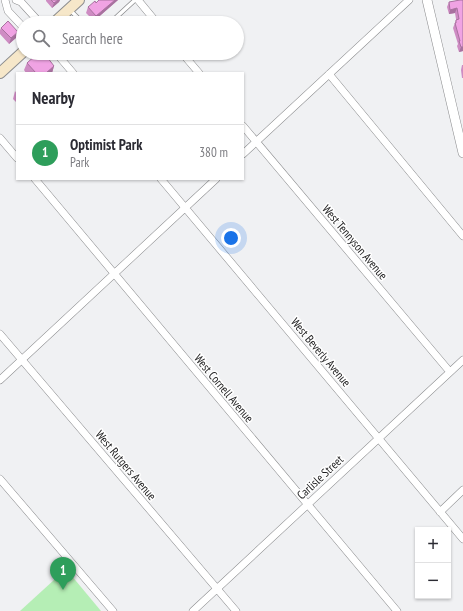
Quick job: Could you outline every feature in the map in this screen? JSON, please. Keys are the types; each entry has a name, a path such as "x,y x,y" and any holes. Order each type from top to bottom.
{"main road":[{"path":"62,16 79,0"},
{"path":"0,73 16,58"}],"street":[{"path":"5,0 8,11 16,20"},
{"path":"18,0 33,16"},
{"path":"137,0 151,16"},
{"path":"428,0 463,153"},
{"path":"244,153 404,2"},
{"path":"63,60 71,72"},
{"path":"188,60 198,72"},
{"path":"329,74 463,236"},
{"name":"West Tennyson Avenue","path":"244,127 450,372"},
{"path":"0,138 16,157"},
{"name":"West Cornell Avenue","path":"36,180 397,611"},
{"name":"West Beverly Avenue","path":"162,180 463,539"},
{"path":"0,380 215,180"},
{"name":"West Rutgers Avenue","path":"0,334 236,611"},
{"name":"Carlisle Street","path":"193,611 463,360"},
{"path":"0,479 113,611"},
{"path":"440,512 463,490"}],"lane":[{"path":"118,16 137,0"},
{"path":"69,9 76,16"}],"green space":[{"path":"66,569 101,611 20,611"}],"building":[{"path":"51,0 58,0 54,3"},
{"path":"99,0 115,0 96,16 88,7 95,1 96,3"},
{"path":"463,0 463,47 461,47 459,41 455,23 456,20 459,19 457,8 450,10 449,2"},
{"path":"8,21 16,30 16,34 11,38 1,28"},
{"path":"30,60 49,60 54,66 47,72 35,72 27,63"}],"place":[{"name":"Optimist Park","path":"63,590"}]}
